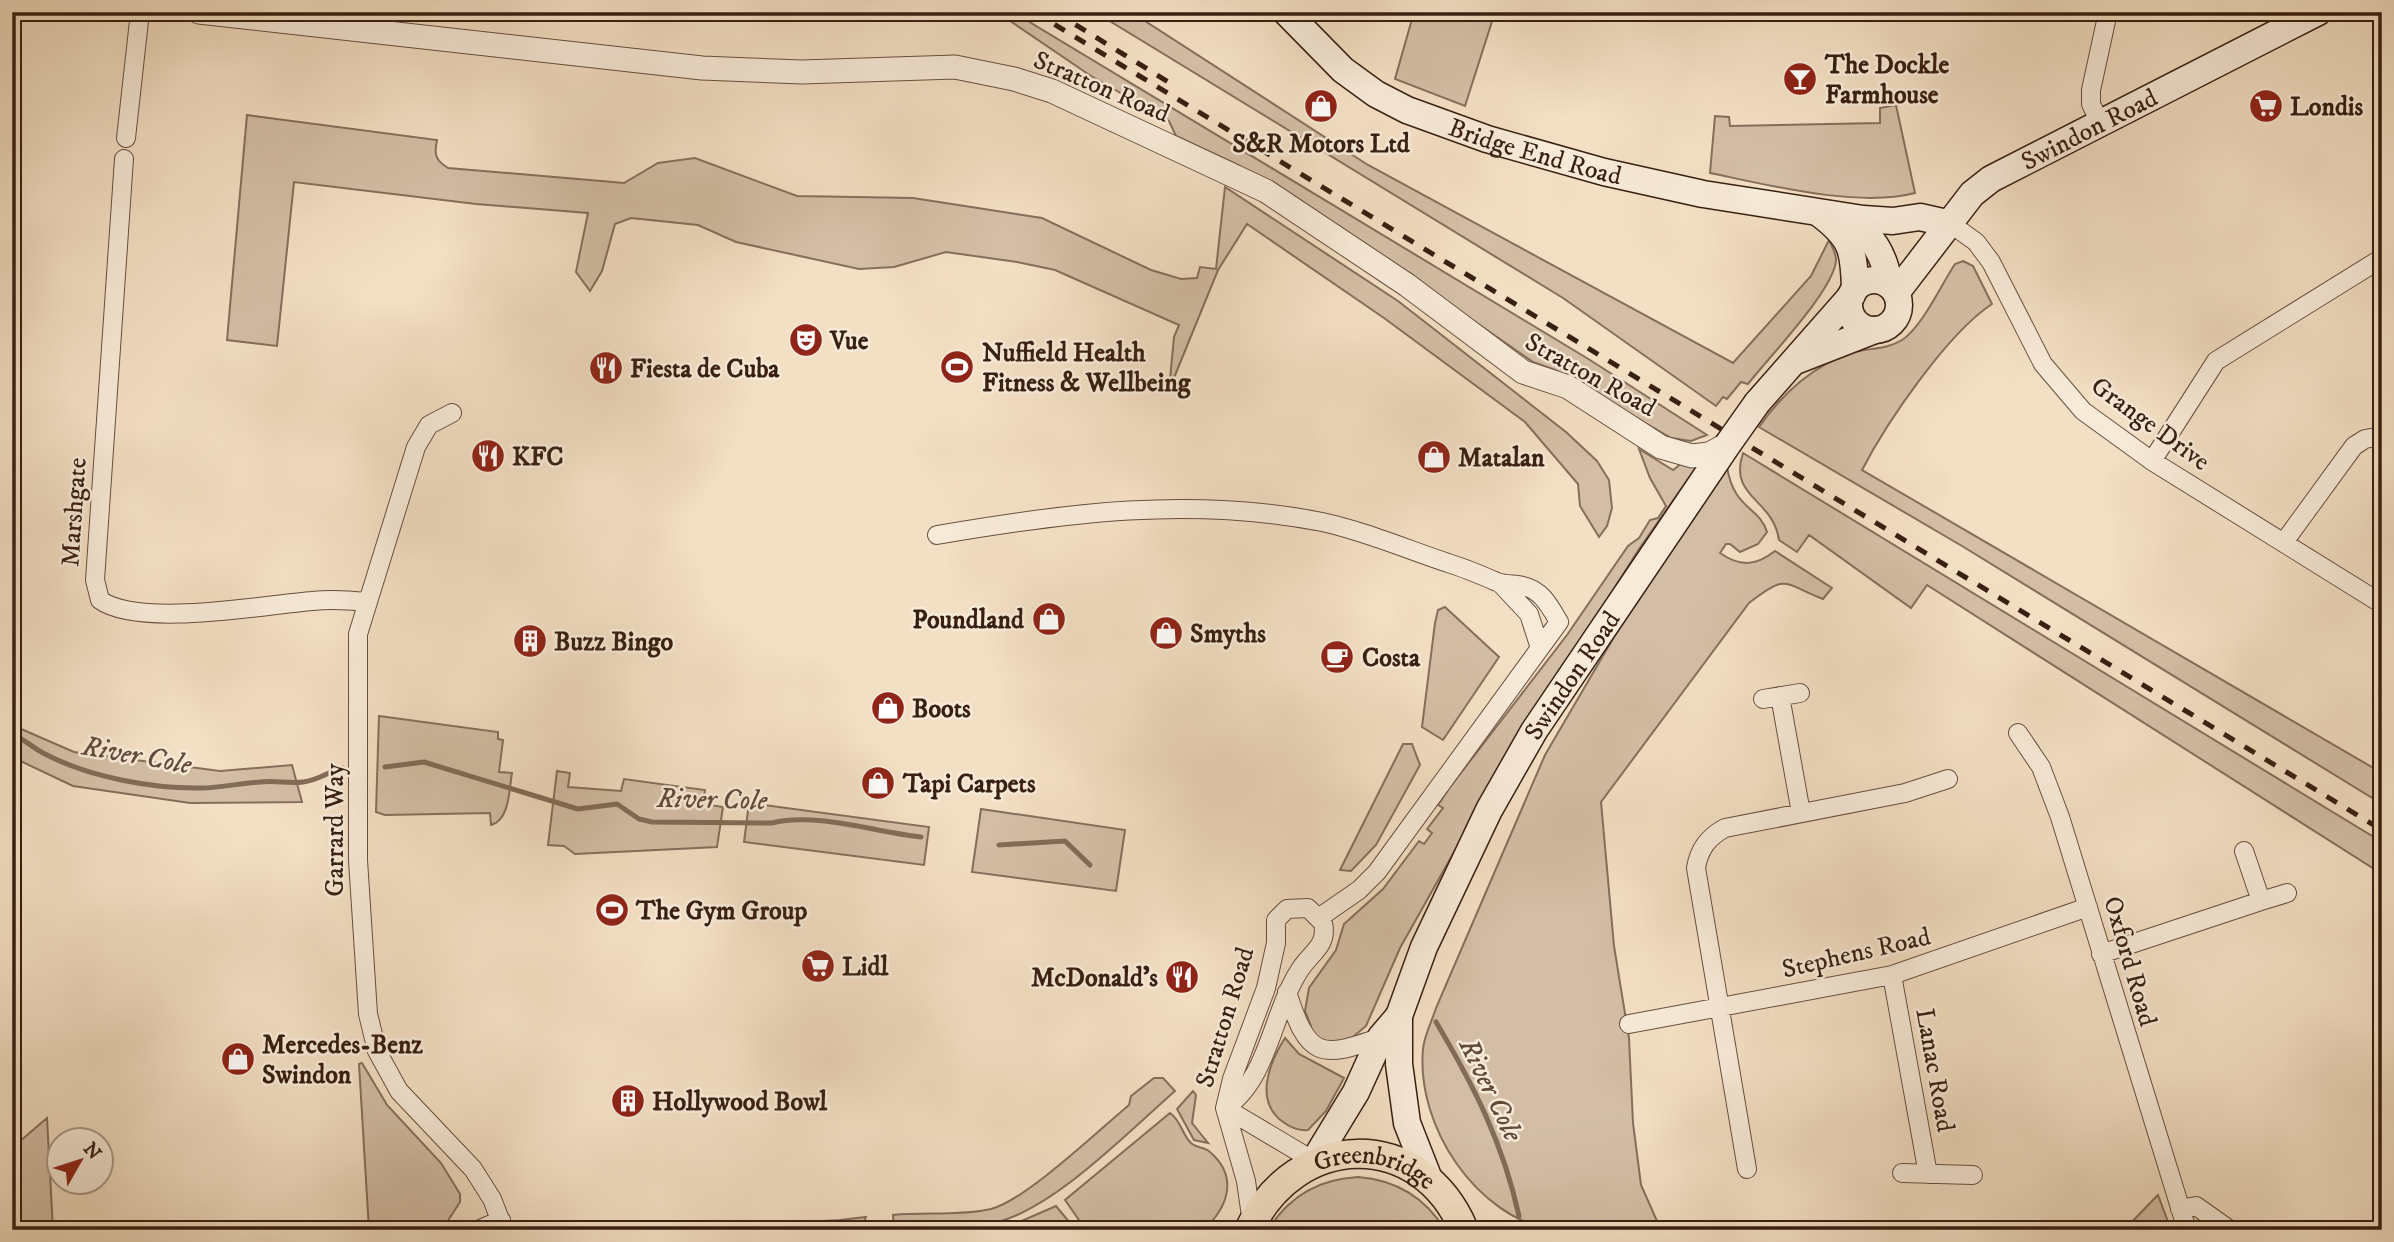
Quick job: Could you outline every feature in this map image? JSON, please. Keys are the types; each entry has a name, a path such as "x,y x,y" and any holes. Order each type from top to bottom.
{"main road":[{"name":"Bridge End Road","path":"1286,12 1335,62 1365,86 1391,102 1435,121 1604,172 1703,194 1820,214 1893,221 1920,217 1951,224"},
{"name":"Swindon Road","path":"1892,289 1951,224 1972,194 1991,179 2318,12"},
{"path":"1820,214 1849,241 1854,260 1854,292 1850,304 1853,317 1863,327 1874,330 1886,327 1896,317 1899,307 1886,265 1876,244 1847,217"},
{"path":"1854,292 1869,281 1892,289"},
{"name":"Swindon Road","path":"1314,1161 1356,1092 1381,1037 1399,1016 1438,916 1516,762 1587,650 1757,403 1854,292"},
{"name":"Swindon Road","path":"1793,362 1874,330"},
{"name":"Swindon Road","path":"1399,1016 1399,1064 1405,1111 1414,1147 1429,1179"},
{"name":"Greenbridge","path":"1250,1226 1272,1195 1314,1161 1347,1154 1374,1155 1399,1162 1429,1179 1460,1221 1481,1230"}],"street":[{"path":"126,138 140,12"},
{"name":"Stratton Road","path":"199,12 332,19 702,68 802,72 955,67 1025,82 1088,107 1266,191 1407,285 1523,372 1568,387 1673,453 1700,456 1728,444"},
{"path":"2100,123 2091,104 2091,90 2108,12"},
{"name":"Marshgate","path":"124,159 95,580 100,600 114,608 204,613 327,600 366,602"},
{"name":"Grange Drive","path":"1951,224 1976,242 1991,262 2043,364 2068,396 2105,429 2382,604"},
{"path":"2152,461 2216,361 2382,258"},
{"name":"Garrard Way","path":"453,412 429,425 416,447 366,602 358,647 358,860 362,951 372,1033 386,1070 399,1091 473,1169 503,1225"},
{"path":"2284,542 2354,446 2365,439 2382,436"},
{"path":"937,535 1018,521 1136,508 1169,507 1282,516 1359,533 1500,583 1535,590 1559,622 1377,872 1359,890 1320,916"},
{"path":"1500,583 1529,614 1540,649"},
{"path":"1800,693 1771,698 1801,813"},
{"name":"Oxford Road","path":"2018,733 2036,759 2051,790 2187,1230"},
{"path":"1747,1169 1696,868 1700,851 1711,836 1725,828 1905,793 1948,779"},
{"path":"2245,851 2261,901"},
{"path":"2101,954 2287,893"},
{"name":"Stratton Road","path":"1225,1108 1239,1099 1248,1087 1287,992 1325,937 1320,916 1301,906 1287,909 1276,920 1276,943 1262,1003 1232,1079 1225,1108 1246,1181 1250,1226"},
{"name":"Stephens Road","path":"1629,1024 1892,975 2088,907"},
{"name":"Stratton Road","path":"1276,943 1288,955 1304,957 1312,954"},
{"name":"Lanac Road","path":"1892,975 1928,1174"},
{"path":"1287,992 1299,1028 1305,1038 1319,1048 1342,1051 1381,1037"},
{"name":"Stratton Road","path":"1225,1108 1314,1161"},
{"path":"1902,1173 1973,1175"},
{"path":"2180,1209 2196,1206 2230,1230"},
{"path":"478,1230 503,1225"}],"shaded area":[{"path":"997,12 1013,12 1590,360 1707,435 1691,441 1671,438 1555,370 1533,362 1334,224 1238,165 1176,136 1169,121 1091,76"},
{"path":"1095,12 1131,12 1368,165 1733,363 1811,276 1829,240 1836,257 1833,273 1813,305 1748,384 1741,382 1727,399 1723,397 1716,406 1563,298"},
{"path":"1414,12 1495,12 1465,106 1395,79"},
{"path":"1896,105 1915,193 1867,198 1840,196 1785,189 1710,173 1715,116 1729,117 1730,126 1880,123 1880,108"},
{"path":"247,115 437,140 436,156 448,168 624,183 658,163 695,158 797,196 913,198 1042,218 1151,270 1181,279 1197,278 1200,267 1216,269 1225,187 1398,301 1566,432 1597,461 1609,480 1612,508 1607,526 1599,537 1580,506 1578,484 1525,422 1384,318 1247,224 1218,270 1169,390 1174,337 1179,325 1055,270 946,252 894,267 859,269 736,242 698,225 631,218 615,224 602,271 590,291 576,272 588,213 476,204 294,182 277,346 227,340"},
{"path":"1963,261 1973,266 1992,304 1975,317 1938,356 1887,427 1862,470 2382,773 2382,804 1962,546 1759,427 1789,392 1826,364 1855,352 1885,347 1902,340 1924,316 1955,264"},
{"path":"1639,449 1673,470 1682,463 1698,465 1639,549 1507,758 1400,948 1366,1026 1348,1041 1326,1043 1307,1030 1311,1026 1305,1011 1309,988 1336,950 1344,924 1383,889 1419,841 1424,844 1432,833 1427,829 1443,808 1438,805 1450,787 1567,635 1628,546 1639,538 1650,520 1658,518 1666,506 1650,478"},
{"path":"1743,453 2382,842 2382,874 1927,585 1911,608 1809,535 1797,552 1779,540 1769,515 1741,480"},
{"path":"1727,467 1735,492 1758,517 1767,532 1758,544 1740,552 1726,544 1720,553 1734,561 1748,563 1761,560 1775,551 1832,588 1823,599 1792,585 1779,584 1749,603 1601,802 1614,946 1629,1038 1633,1123 1641,1185 1661,1230 1553,1230 1525,1222 1499,1207 1476,1187 1456,1163 1441,1137 1423,1078 1426,1034 1545,755 1614,637"},
{"path":"1445,607 1499,657 1443,740 1422,727 1435,623 1438,610"},
{"path":"379,716 498,732 498,739 503,740 499,772 512,773 502,817 491,825 490,813 385,815 376,812"},
{"path":"12,725 74,752 220,771 292,765 302,802 190,803 73,786 12,757"},
{"path":"1403,744 1412,744 1420,765 1376,845 1351,871 1340,870"},
{"path":"557,771 570,773 568,787 621,791 624,779 705,790 703,804 723,807 717,847 575,854 564,846 548,845"},
{"path":"749,803 929,827 924,865 744,842"},
{"path":"981,809 1125,830 1116,891 972,872"},
{"path":"1285,1038 1299,1054 1344,1078 1326,1111 1308,1130 1286,1124 1269,1104 1267,1082 1274,1059"},
{"path":"362,1063 387,1105 441,1163 460,1194 460,1202 442,1230 369,1230 359,1064"},
{"path":"1154,1078 1163,1078 1175,1091 1090,1167 1042,1202 1018,1215 983,1226 945,1230 894,1230 893,1215 967,1212 991,1209 1006,1203 1062,1163 1129,1105 1131,1096"},
{"path":"1193,1091 1196,1095 1192,1123 1208,1143 1194,1140 1177,1109"},
{"path":"1170,1113 1191,1143 1210,1152 1225,1172 1227,1192 1219,1212 1203,1230 1086,1230 1065,1200"},
{"path":"47,1118 46,1196 51,1196 53,1230 12,1230 12,1148"},
{"path":"1358,1177 1385,1182 1408,1192 1428,1208 1445,1230 1268,1230 1285,1208 1306,1191 1330,1181"},
{"path":"2158,1195 2171,1230 2124,1230 2156,1197"},
{"path":"1056,1206 1070,1223 1071,1230 1001,1230"},
{"path":"866,1217 861,1230 663,1230 840,1220"}],"waterway":[{"name":"River Cole","path":"12,734 62,762 101,775 142,784 209,788 266,782 292,783 314,779 343,768"},
{"name":"River Cole","path":"385,767 424,762 578,809 617,804 639,819 652,822 826,821 921,837"},
{"name":"River Cole","path":"999,845 1065,841 1090,865"},
{"name":"River Cole","path":"1436,1022 1463,1069 1496,1139 1519,1216"}],"railway":[{"path":"1034,12 2382,830"},
{"path":"1055,12 1170,83"}],"place":[{"name":"The Dockle Farmhouse","path":"1800,79"},
{"name":"S&R Motors Ltd","path":"1321,106"},
{"name":"Londis","path":"2266,106"},
{"name":"Vue","path":"806,340"},
{"name":"Nuffield Health Fitness & Wellbeing","path":"957,367"},
{"name":"Fiesta de Cuba","path":"606,368"},
{"name":"KFC","path":"488,456"},
{"name":"Matalan","path":"1434,457"},
{"name":"Poundland","path":"1049,619"},
{"name":"Smyths","path":"1166,633"},
{"name":"Buzz Bingo","path":"530,641"},
{"name":"Costa","path":"1337,657"},
{"name":"Boots","path":"888,708"},
{"name":"Tapi Carpets","path":"878,783"},
{"name":"The Gym Group","path":"612,910"},
{"name":"Lidl","path":"818,966"},
{"name":"McDonald's","path":"1182,977"},
{"name":"Mercedes-Benz Swindon","path":"238,1059"},
{"name":"Hollywood Bowl","path":"628,1101"}]}
